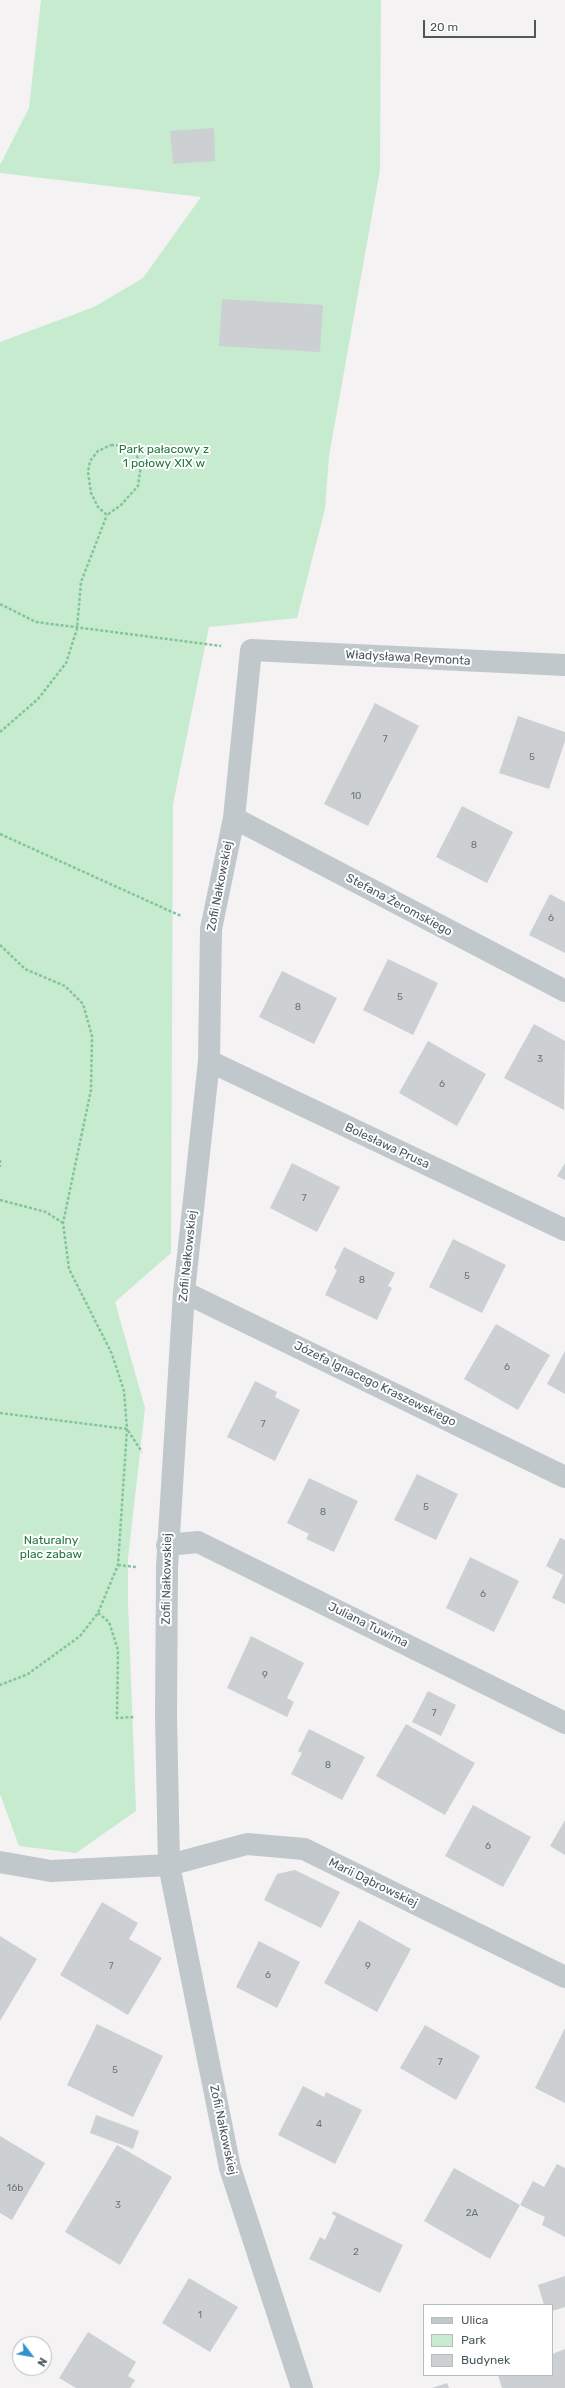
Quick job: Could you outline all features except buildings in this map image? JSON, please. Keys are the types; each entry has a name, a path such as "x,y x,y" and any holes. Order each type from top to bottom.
{"street":[{"name":"Władysława Reymonta","path":"251,650 565,665"},
{"name":"Zofii Nałkowskiej","path":"251,650 234,818 211,929 209,1061 184,1292 167,1545 166,1716 170,1865 230,2168 302,2388"},
{"name":"Stefana Żeromskiego","path":"234,818 565,991"},
{"name":"Bolesława Prusa","path":"209,1061 565,1230"},
{"name":"Józefa Ignacego Kraszewskiego","path":"184,1292 565,1477"},
{"name":"Juliana Tuwima","path":"167,1545 198,1542 565,1723"},
{"name":"Marii Dąbrowskiej","path":"170,1865 247,1844 304,1849 565,1977"},
{"path":"0,1862 51,1871 170,1865"}],"path":[{"path":"0,732 38,700 66,663 77,629 81,582 107,515 121,505 138,486 141,465 136,454 128,446 111,445 98,451 90,461 88,482 91,493 98,507 107,515"},
{"path":"0,604 36,622 77,629 114,631 251,650"},
{"path":"0,834 211,929"},
{"path":"0,945 25,969 65,986 83,1004 92,1036 91,1090 63,1223 68,1269 112,1354 124,1391 127,1430 118,1565 98,1613 80,1636 28,1674 0,1685"},
{"path":"0,1160 0,1167"},
{"path":"0,1200 46,1212 63,1223"},
{"path":"0,1414 127,1430"},
{"path":"98,1613 109,1622 118,1650 117,1718 166,1716"}],"green space":[{"name":"Park pałacowy z 1 połowy XIX w","path":"41,0 381,0 380,170 329,456 325,509 297,618 209,627 173,804 171,1253 115,1302 145,1408 128,1559 128,1603 136,1811 76,1853 19,1846 0,1794 0,342 94,307 143,278 201,197 0,173 0,165 29,108"}],"park label":[{"name":"Naturalny plac zabaw","path":"51,1548"}]}
